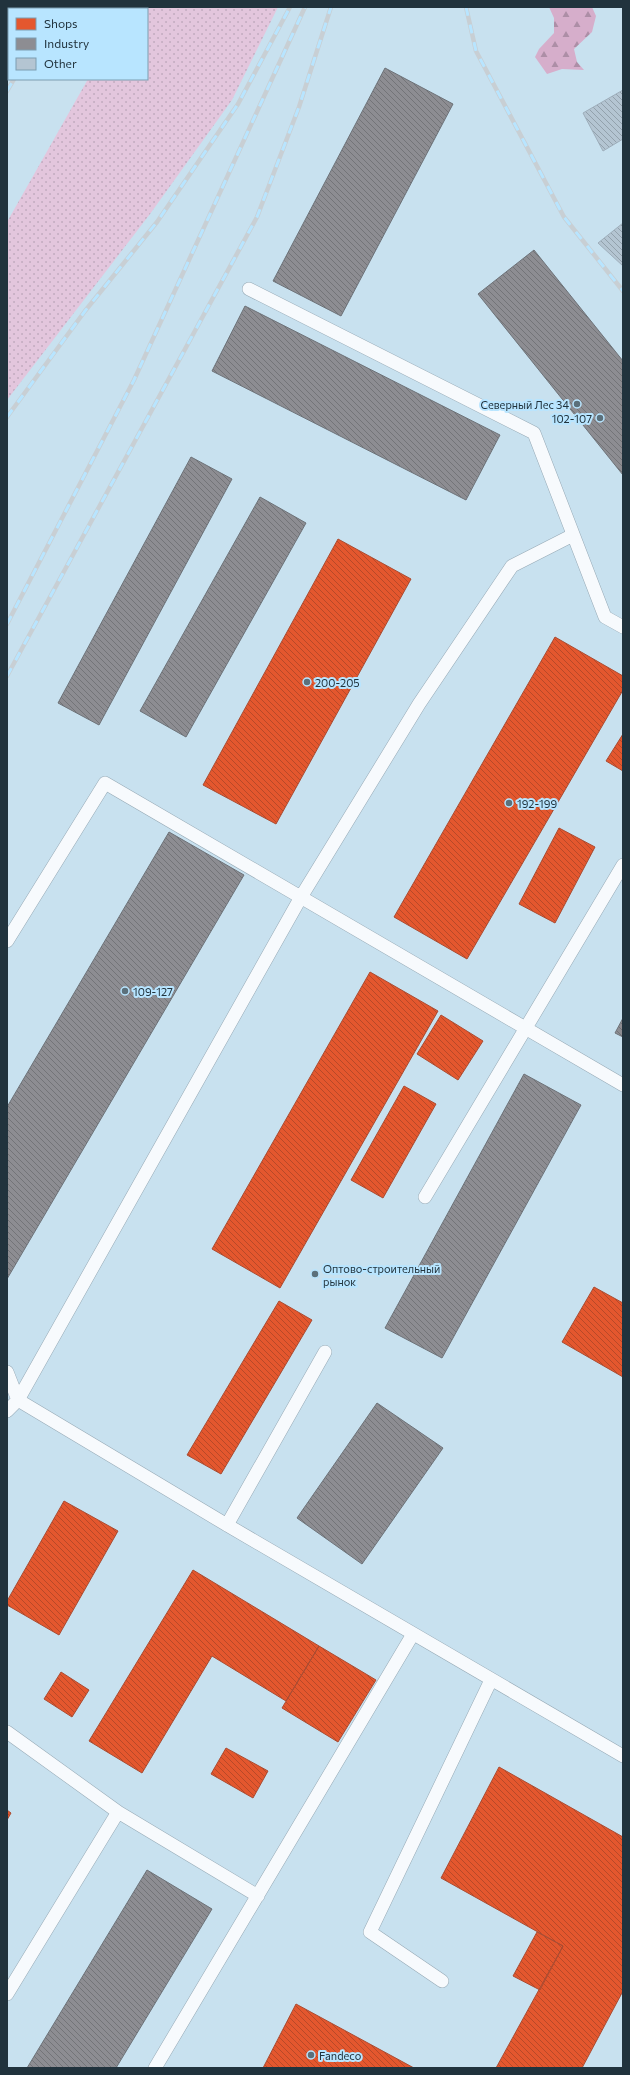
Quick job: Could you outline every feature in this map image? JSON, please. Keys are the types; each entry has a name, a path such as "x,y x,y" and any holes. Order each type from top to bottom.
{"lane":[{"path":"249,289 534,433 605,617 623,627"},
{"path":"7,1411 18,1400 301,897 419,704 512,566 573,535"},
{"path":"7,941 105,782 623,1085"},
{"path":"425,1197 623,865"},
{"path":"227,1525 325,1352"},
{"path":"7,1372 18,1400 227,1525 623,1756"},
{"path":"155,2068 413,1634"},
{"path":"442,1981 370,1932 491,1680"},
{"path":"7,1732 118,1812 258,1896"},
{"path":"7,1994 118,1812"}],"shaded area":[{"path":"278,7 232,100 150,214 7,400 7,222 87,80 148,80 148,8 128,8"}],"green space":[{"path":"549,7 592,7 596,16 592,32 574,49 577,62 584,70 562,69 547,74 535,57 539,49 554,33 554,18"}],"building: Shops":[{"name":"200-205","path":"338,539 411,579 276,824 203,785"},
{"name":"192-199","path":"555,637 623,676 623,690 467,959 394,917"},
{"path":"623,734 623,771 606,761"},
{"path":"559,828 595,847 555,923 519,904"},
{"path":"370,972 438,1011 280,1288 212,1249"},
{"path":"441,1015 483,1041 458,1080 417,1054"},
{"path":"404,1086 436,1104 383,1198 351,1180"},
{"path":"594,1287 623,1303 623,1377 562,1342"},
{"path":"279,1301 312,1320 221,1474 187,1455"},
{"path":"64,1501 118,1531 59,1635 7,1605 7,1601"},
{"path":"193,1570 319,1646 286,1701 212,1656 142,1773 89,1741"},
{"path":"319,1646 376,1680 338,1742 282,1708"},
{"path":"61,1672 89,1690 72,1717 44,1699"},
{"path":"226,1748 268,1771 253,1798 211,1774"},
{"path":"499,1767 623,1837 623,1991 582,2068 496,2068 563,1946 441,1878"},
{"path":"7,1810 11,1813 7,1820"},
{"path":"537,1932 563,1946 540,1990 513,1976"},
{"path":"296,2004 414,2068 263,2068"}],"building: Industry":[{"path":"385,68 453,104 341,316 273,281"},
{"name":"102-107","path":"534,250 623,361 623,475 478,294"},
{"path":"245,306 500,435 466,500 212,371"},
{"path":"191,457 232,479 99,725 58,703"},
{"path":"260,497 306,523 186,737 140,711"},
{"name":"109-127","path":"169,832 244,875 7,1279 7,1107"},
{"path":"623,1018 623,1037 615,1033"},
{"path":"524,1074 581,1105 442,1358 385,1328"},
{"path":"377,1403 443,1448 362,1564 297,1518"},
{"path":"147,1870 212,1909 116,2068 27,2068"}],"building: Other":[{"path":"623,90 623,139 603,151 583,113"},
{"path":"623,223 623,266 598,243"}],"railway":[{"path":"7,417 85,311 157,222 238,104 290,7"},
{"path":"7,624 134,380 305,7"},
{"path":"7,676 257,217 299,107 331,7"},
{"path":"466,7 476,51 564,217 623,291"},
{"path":"7,91 13,80"}],"place":[{"name":"Северный Лес 34","path":"577,404"},
{"name":"102-107","path":"600,418"},
{"name":"200-205","path":"307,682"},
{"name":"192-199","path":"509,803"},
{"name":"109-127","path":"125,991"},
{"name":"Оптово-строительный рынок","path":"315,1274"},
{"name":"Fandeco","path":"311,2055"}]}
